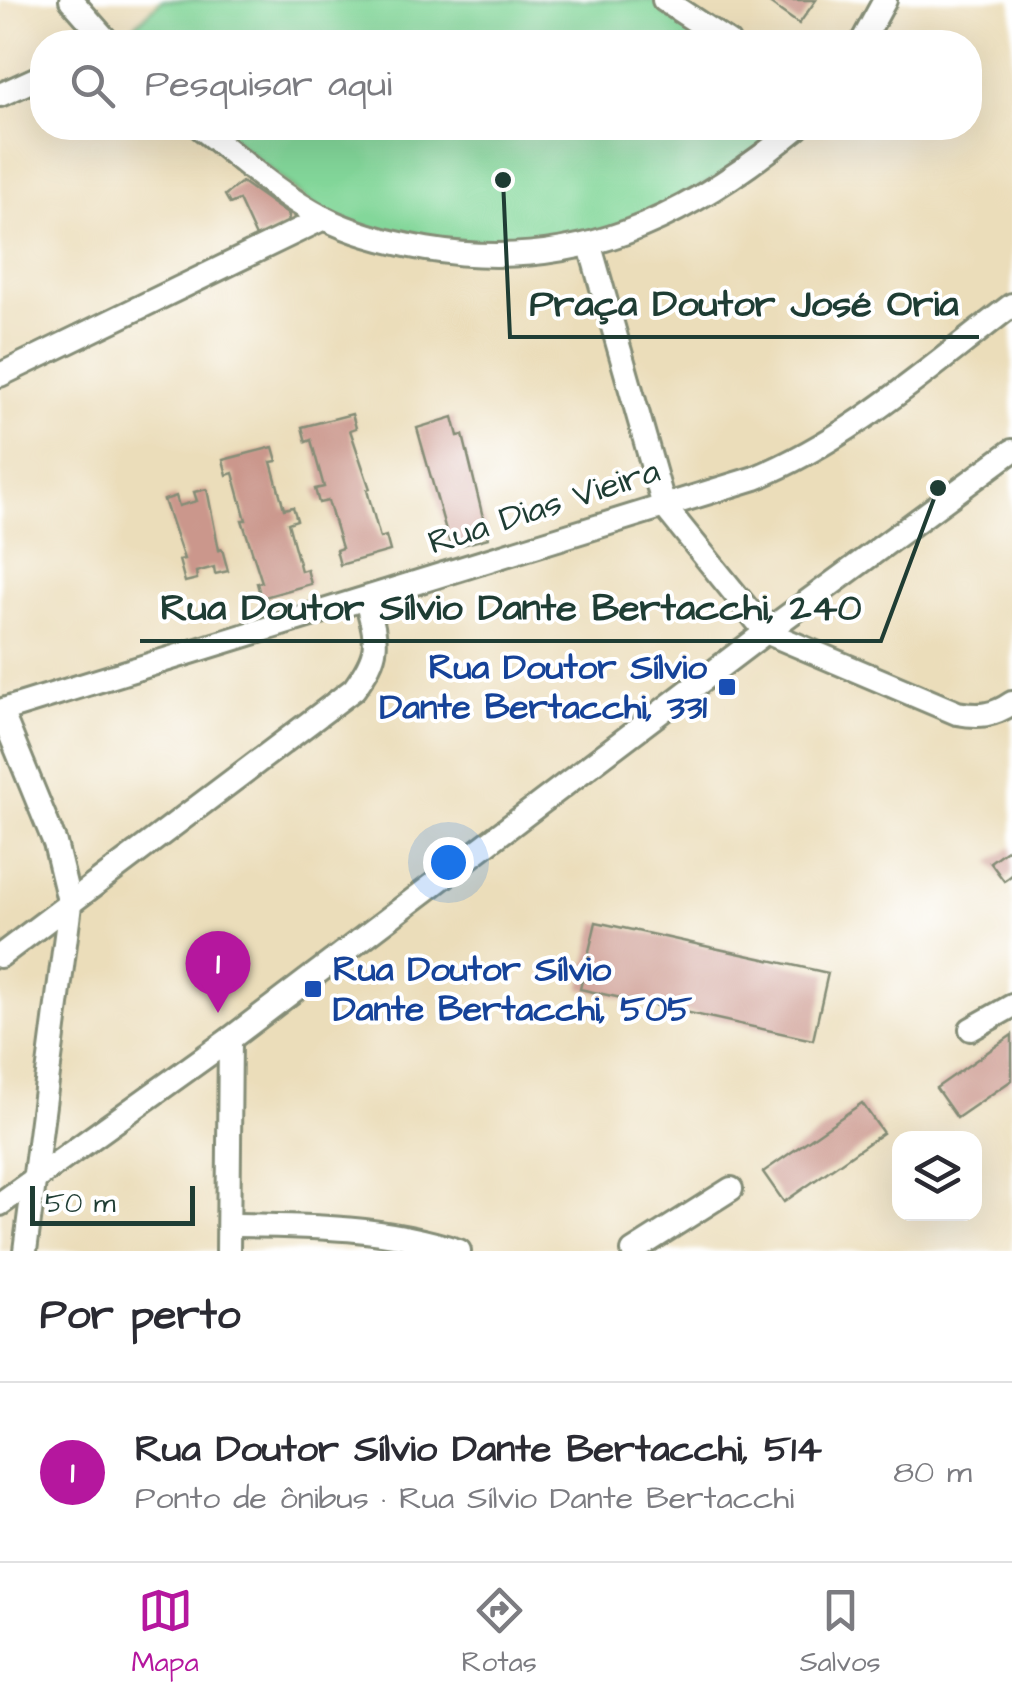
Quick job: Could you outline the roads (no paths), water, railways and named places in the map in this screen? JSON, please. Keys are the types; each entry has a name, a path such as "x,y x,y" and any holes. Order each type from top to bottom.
{"street":[{"path":"71,0 97,30"},
{"path":"664,0 710,30"},
{"path":"869,30 885,0"},
{"path":"0,95 30,81"},
{"path":"215,140 254,172 324,218 408,246 462,255 518,256 590,246 685,208 780,140"},
{"path":"0,375 324,218"},
{"path":"590,246 664,506 766,632 956,713 998,713 1012,704"},
{"name":"Rua Dias Vieira","path":"0,711 366,600 795,462 842,433 1012,305"},
{"path":"0,1204 230,1039 766,632 1012,452"},
{"path":"0,956 354,689 374,662 377,641 366,600"},
{"path":"0,711 54,843 70,904 25,1251"},
{"path":"971,1029 1012,1006"},
{"path":"228,1251 230,1039"},
{"path":"633,1251 731,1188"},
{"path":"228,1225 336,1226 427,1240 459,1251"}],"place":[{"name":"Praça Doutor José Oria","path":"503,180"},
{"name":"Rua Doutor Sílvio Dante Bertacchi, 240","path":"938,488"},
{"name":"Rua Doutor Sílvio Dante Bertacchi, 331","path":"727,687"},
{"name":"Rua Doutor Sílvio Dante Bertacchi, 505","path":"313,989"},
{"name":"Rua Doutor Sílvio Dante Bertacchi, 514","path":"218,1013"}]}
